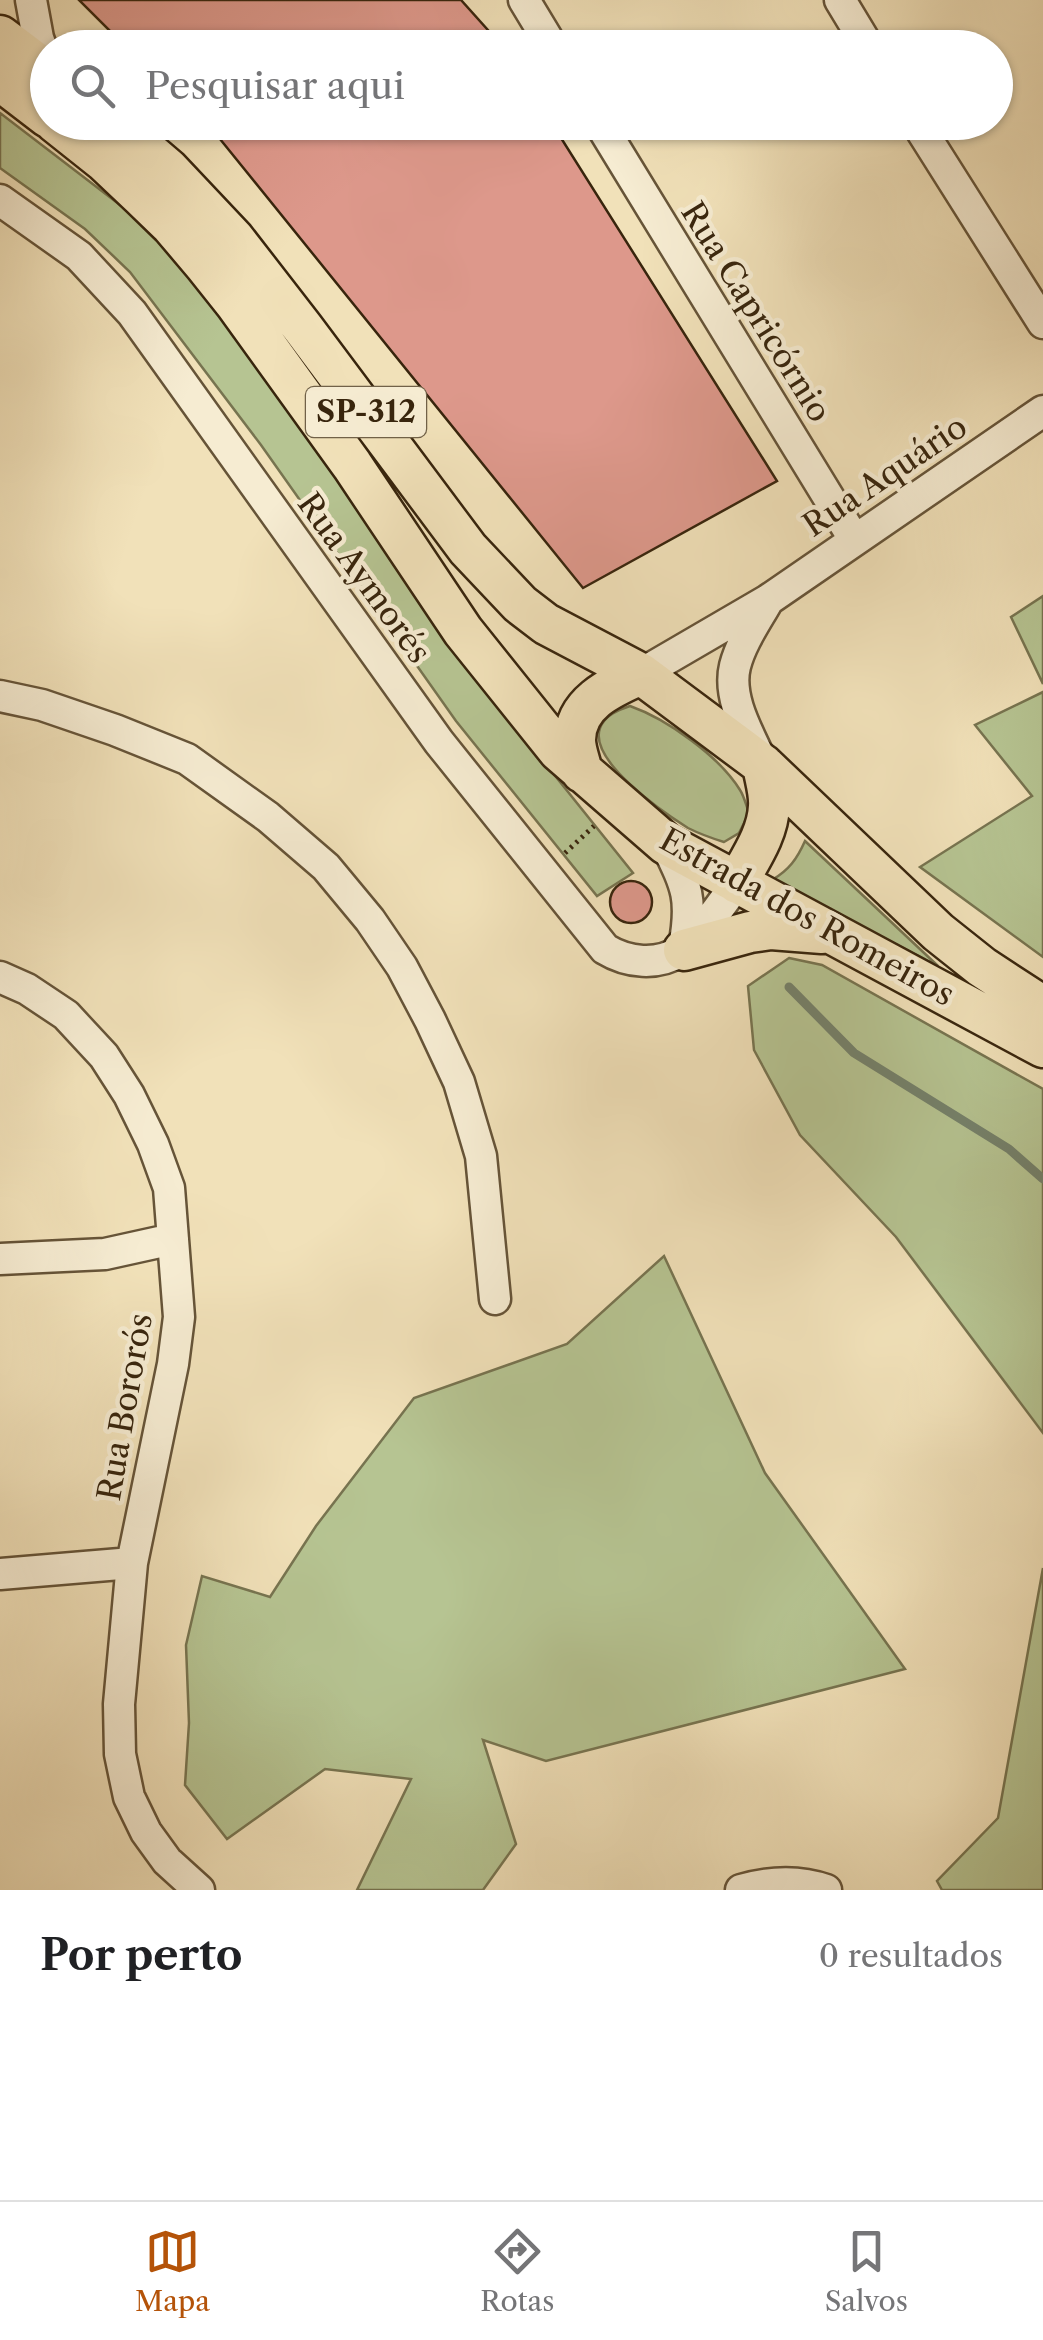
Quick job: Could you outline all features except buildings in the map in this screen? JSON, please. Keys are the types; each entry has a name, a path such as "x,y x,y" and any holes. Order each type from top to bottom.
{"main road":[{"path":"0,36 30,57"},
{"path":"0,80 30,103"},
{"name":"Estrada dos Romeiros","path":"77,140 172,226 205,265 352,465 463,631 560,752 666,844 1043,1046"},
{"name":"Estrada dos Romeiros","path":"134,140 168,168 234,239 468,550 520,604 546,624 641,674 762,765 938,932 1043,1007"},
{"path":"582,772 575,738 582,714 592,701 611,688 641,674"},
{"path":"737,883 766,825 770,804 762,765"},
{"path":"684,950 770,929 833,933"}],"street":[{"path":"31,0 37,30"},
{"path":"524,0 542,30"},
{"path":"840,0 858,30"},
{"name":"Rua Capricórnio","path":"610,140 854,539"},
{"path":"927,140 1043,323"},
{"name":"Rua Aymorés","path":"0,200 79,256 132,313 439,742 595,937 618,957 642,961 684,950"},
{"name":"Rua Aquário","path":"641,674 768,600 1043,411"},
{"path":"762,765 734,692 734,669 768,600"},
{"path":"0,696 115,730 187,759 268,817 326,868 370,920 402,967 458,1082 481,1156 495,1299"},
{"path":"666,844 690,905 684,950"},
{"path":"684,950 737,883"},
{"name":"Rua Bororós","path":"0,978 27,989 66,1015 104,1056 129,1095 170,1188 179,1316 173,1364 132,1563 120,1704 120,1754 129,1798 146,1832 167,1861 199,1890"},
{"path":"0,1260 105,1254 173,1239"},
{"path":"0,1574 132,1563"},
{"path":"741,1890 774,1883 826,1890"}],"path":[{"path":"544,872 618,804"}],"green space":[{"path":"0,113 30,140 35,140 167,241 524,737 633,873 597,896 456,721 261,445 130,272 85,229 0,168"},
{"path":"1043,596 1043,684 1011,617"},
{"path":"1043,692 1043,957 920,867 1032,796 975,725"},
{"path":"630,706 691,740 731,777 749,813 739,833 724,842 688,828 616,770 599,741 600,728 609,716"},
{"path":"805,841 938,966 772,880 792,864"},
{"path":"789,958 822,965 1043,1089 1043,1433 896,1237 800,1135 754,1050 748,986"},
{"path":"664,1256 765,1473 905,1669 546,1761 483,1740 516,1844 483,1890 357,1890 411,1779 325,1769 227,1839 185,1785 189,1723 186,1645 202,1576 270,1597 316,1526 414,1398 567,1344"},
{"path":"1043,1568 1043,1890 942,1890 937,1881 998,1818"}],"waterway":[{"path":"789,987 854,1053 1009,1149 1043,1179"}]}
